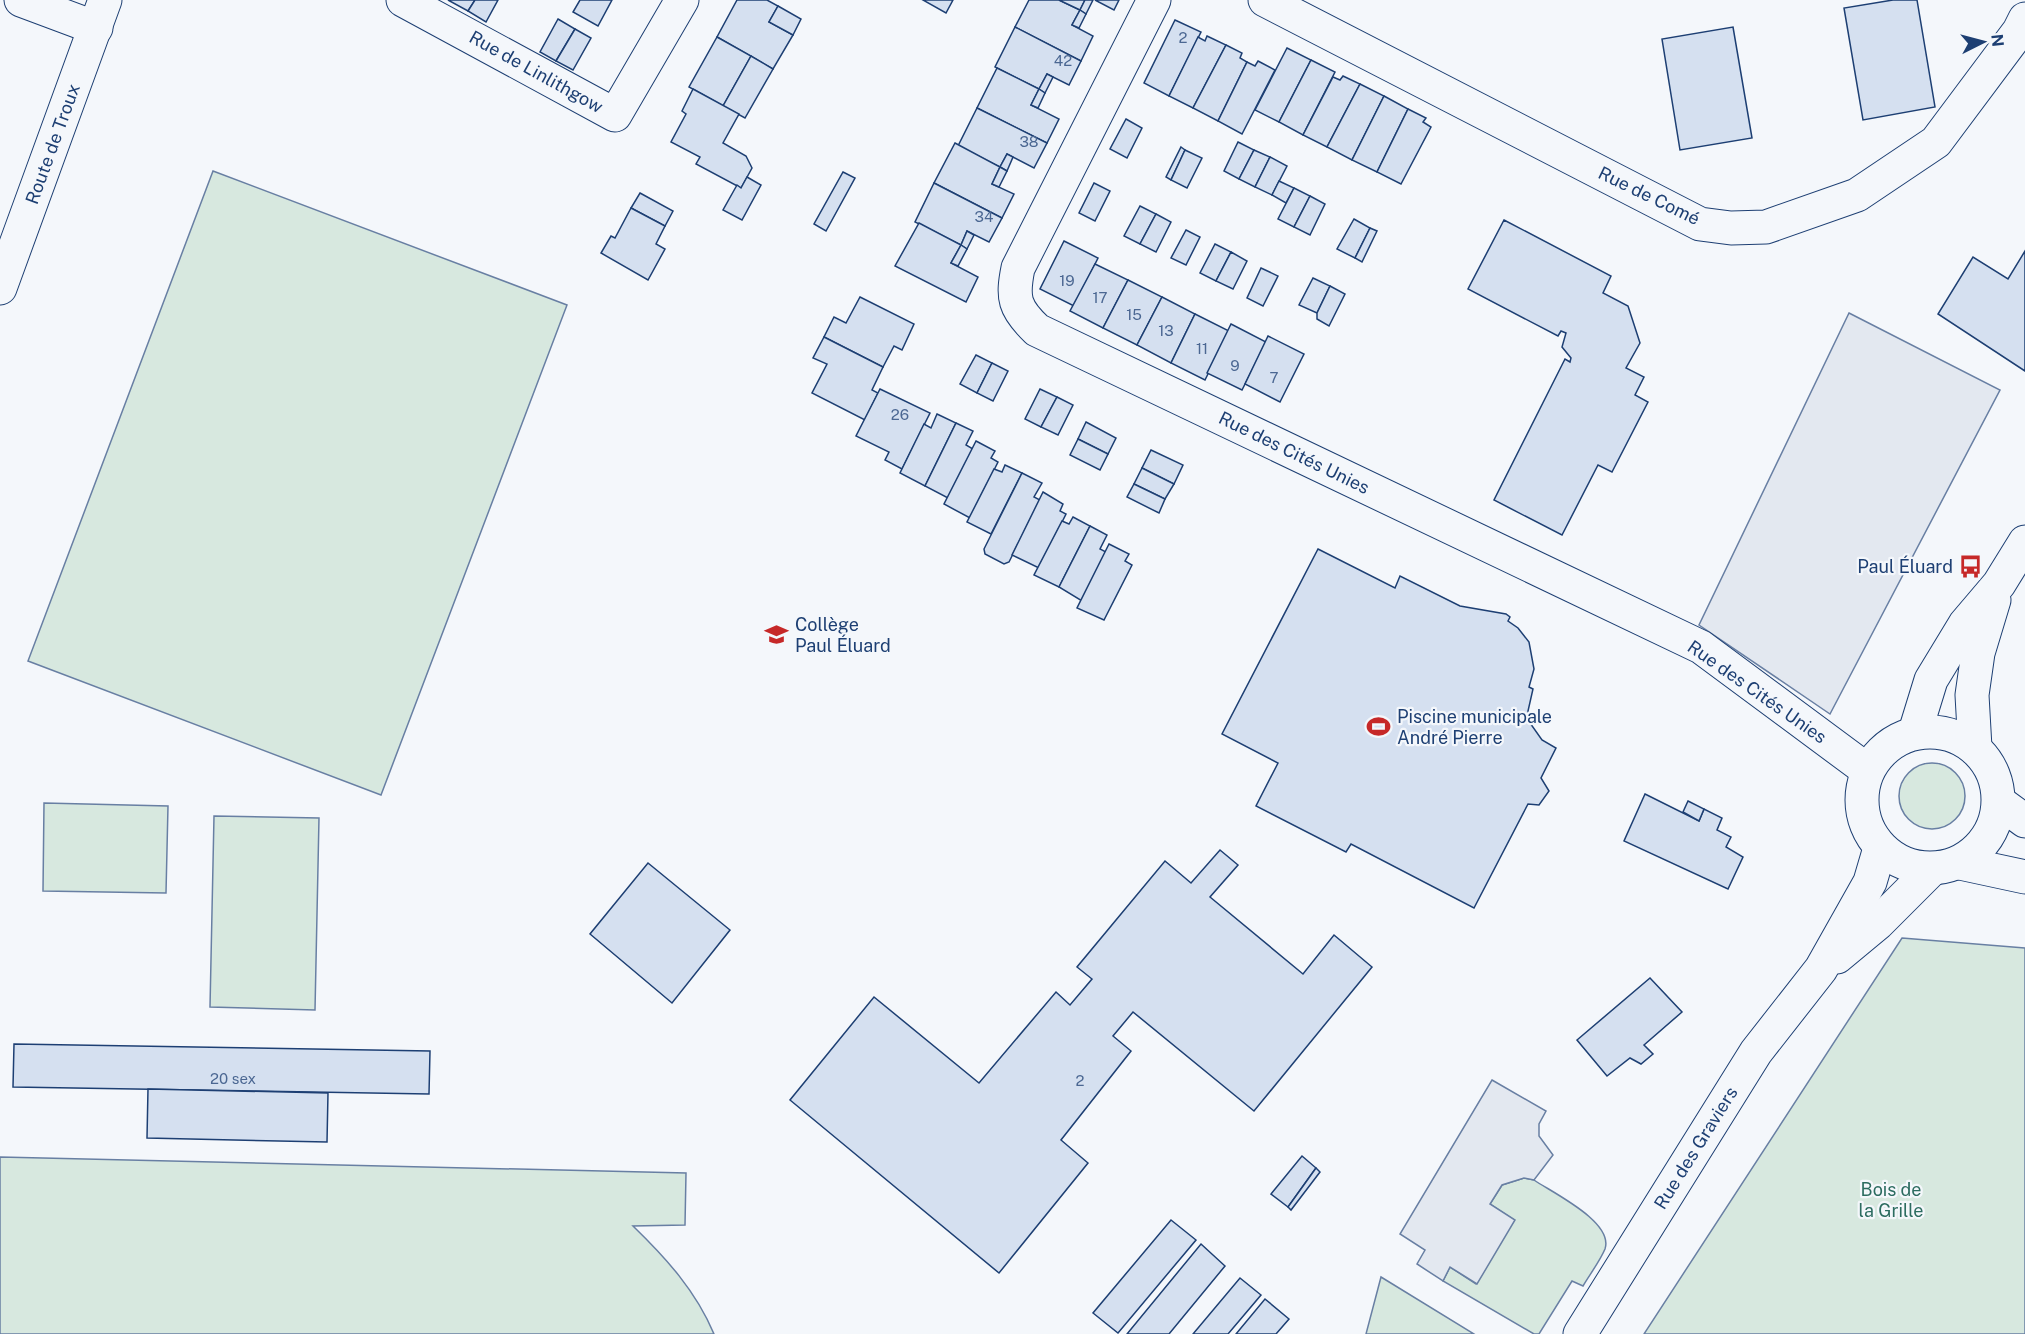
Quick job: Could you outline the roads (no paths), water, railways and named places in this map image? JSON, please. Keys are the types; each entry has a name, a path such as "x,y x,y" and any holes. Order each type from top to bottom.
{"street":[{"path":"21,0 100,14"},
{"name":"Rue de Linlithgow","path":"403,0 615,116 682,0"},
{"name":"Rue des Cités Unies","path":"1154,0 1017,268 1014,286 1015,305 1026,320 1036,330 1701,647 1867,770"},
{"name":"Rue de Comé","path":"1264,0 1700,224 1731,228 1766,227 1857,195 1936,142 2019,31 2025,19"},
{"name":"Route de Troux","path":"0,288 100,14"},
{"path":"1915,732 1931,680 1965,624 1999,584 2025,542"},
{"path":"1975,748 1972,695 1978,653 1999,584"},
{"path":"1946,866 1980,848 1994,827 2012,811 1994,772 1975,748 1947,733 1915,732 1886,746 1867,770 1860,798 1865,825 1880,848 1903,865 1946,866 2025,877"},
{"name":"Rue des Graviers","path":"1580,1334 1756,1052 1821,969 1870,882 1880,848"},
{"name":"Rue des Graviers","path":"1821,969 1946,866"}],"place":[{"name":"Paul Éluard","path":"1971,567"},
{"name":"Collège Paul Éluard","path":"777,635"},
{"name":"Piscine municipale André Pierre","path":"1379,727"}],"park label":[{"name":"Bois de la Grille","path":"1891,1200"}]}
